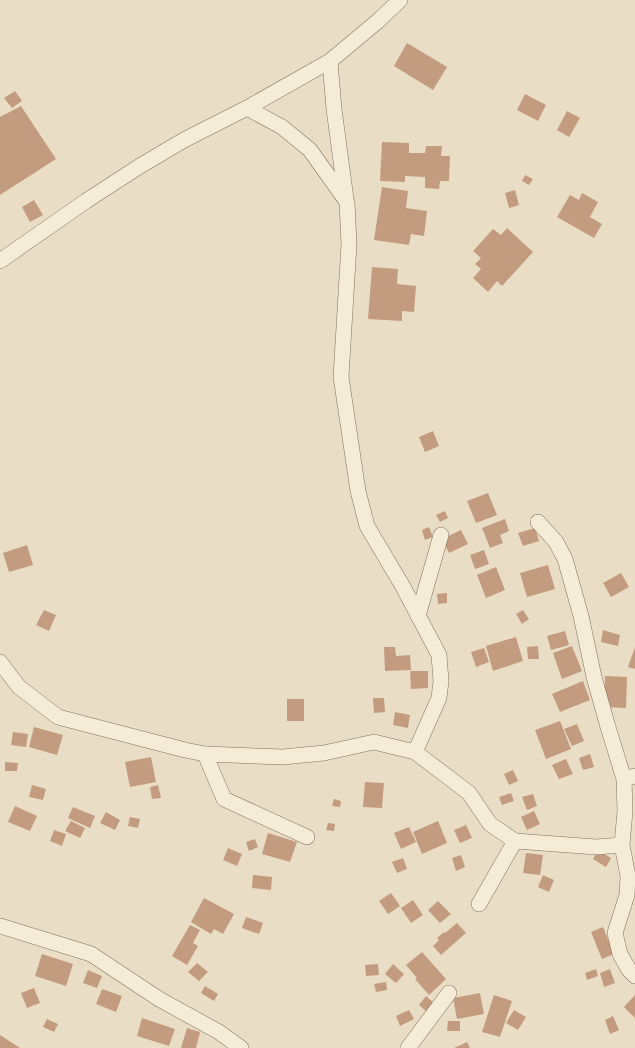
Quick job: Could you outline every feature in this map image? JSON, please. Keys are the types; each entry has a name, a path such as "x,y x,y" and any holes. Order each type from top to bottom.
{"street":[{"path":"0,261 86,201 140,166 184,140 247,108 330,61 378,21 400,0"},
{"path":"330,61 334,109 347,202 349,244 341,377 358,491 367,526 402,586 439,655 441,681 439,698 415,752"},
{"path":"247,108 282,127 310,150 347,202"},
{"path":"538,522 556,542 565,558 581,616 598,692 608,727 630,778 622,845 628,876 628,896 615,934 620,954 629,970 635,976"},
{"path":"418,616 441,535"},
{"path":"0,662 19,687 58,717 205,754 283,757 324,753 374,742 415,752 469,792 490,824 515,841 596,847 622,845"},
{"path":"205,754 224,799 307,837"},
{"path":"479,904 515,841"},
{"path":"0,926 91,954 159,999 219,1032 241,1048"},
{"path":"408,1048 449,993"}],"building":[{"path":"407,43 447,67 433,90 394,66"},
{"path":"15,91 22,101 12,108 4,98"},
{"path":"525,94 546,105 538,121 517,110"},
{"path":"21,106 56,159 0,195 0,117"},
{"path":"567,111 580,118 569,137 557,130"},
{"path":"382,142 409,143 409,153 425,153 426,146 442,146 441,156 450,156 449,181 440,181 439,189 425,188 425,177 405,176 405,182 380,181"},
{"path":"525,175 533,179 529,185 522,181"},
{"path":"382,187 408,191 406,208 427,211 424,236 411,234 409,245 374,240"},
{"path":"515,190 519,205 509,208 505,193"},
{"path":"582,193 598,202 590,217 602,224 594,238 557,217 570,195 579,200"},
{"path":"34,200 43,215 30,222 22,207"},
{"path":"507,228 533,252 502,286 497,281 488,292 473,278 481,269 475,264 481,258 473,251 493,229 501,235"},
{"path":"372,267 398,269 397,284 416,286 414,312 402,311 402,321 368,319"},
{"path":"433,431 439,446 425,452 419,437"},
{"path":"488,493 497,515 476,523 467,501"},
{"path":"445,511 448,518 440,522 436,515"},
{"path":"505,519 509,531 500,535 503,543 490,548 482,528"},
{"path":"429,527 433,537 425,540 422,530"},
{"path":"535,528 539,541 523,546 518,533"},
{"path":"461,530 468,544 449,553 442,539"},
{"path":"27,545 33,565 9,572 3,553"},
{"path":"484,550 489,564 475,569 470,555"},
{"path":"548,565 555,589 527,597 520,573"},
{"path":"496,567 505,590 486,598 477,575"},
{"path":"621,573 629,587 611,597 603,583"},
{"path":"447,593 447,603 438,604 437,594"},
{"path":"44,610 56,615 49,631 36,625"},
{"path":"523,610 529,619 522,624 516,614"},
{"path":"603,630 620,635 618,646 601,642"},
{"path":"565,631 569,645 551,650 547,636"},
{"path":"516,637 523,661 493,671 486,646"},
{"path":"538,646 539,659 528,659 527,647"},
{"path":"572,646 582,671 562,679 553,653"},
{"path":"384,647 395,647 396,656 410,655 411,670 385,671"},
{"path":"635,647 635,669 628,667"},
{"path":"484,648 489,662 476,667 471,652"},
{"path":"410,671 428,671 428,688 411,689"},
{"path":"605,676 627,677 626,708 604,707"},
{"path":"583,681 590,700 560,712 552,694"},
{"path":"373,698 384,698 385,712 374,713"},
{"path":"287,699 304,699 304,721 287,721"},
{"path":"395,712 410,715 408,728 393,725"},
{"path":"560,721 571,749 546,759 535,730"},
{"path":"577,724 584,741 572,746 564,729"},
{"path":"34,727 63,735 57,755 29,747"},
{"path":"13,732 28,734 26,747 11,745"},
{"path":"590,754 594,767 583,770 579,758"},
{"path":"151,757 156,782 130,787 125,762"},
{"path":"566,759 573,774 559,779 552,765"},
{"path":"5,762 18,763 17,771 5,771"},
{"path":"513,770 518,781 509,785 504,774"},
{"path":"365,782 384,783 382,808 363,807"},
{"path":"32,785 46,789 43,800 29,797"},
{"path":"158,785 161,798 152,799 150,787"},
{"path":"511,793 514,801 502,805 499,797"},
{"path":"533,794 537,806 527,810 522,797"},
{"path":"334,799 341,801 340,807 332,806"},
{"path":"15,806 37,816 30,831 8,822"},
{"path":"73,807 95,816 90,828 68,818"},
{"path":"534,811 540,824 527,830 521,817"},
{"path":"106,812 120,820 115,830 100,823"},
{"path":"130,817 140,819 138,828 128,826"},
{"path":"71,821 85,828 80,838 65,831"},
{"path":"438,821 447,843 422,854 413,832"},
{"path":"328,823 335,824 334,831 326,830"},
{"path":"466,825 472,838 460,843 454,830"},
{"path":"409,827 416,842 401,849 394,833"},
{"path":"54,830 66,834 62,846 50,841"},
{"path":"268,833 297,842 290,862 262,854"},
{"path":"255,839 258,847 249,851 246,842"},
{"path":"228,848 242,854 237,866 223,860"},
{"path":"598,850 611,858 606,867 593,859"},
{"path":"526,853 543,855 540,875 523,873"},
{"path":"461,855 465,867 456,871 452,858"},
{"path":"403,858 407,869 397,873 392,862"},
{"path":"253,875 272,877 271,890 252,888"},
{"path":"543,875 554,880 549,892 538,887"},
{"path":"391,893 400,906 388,914 379,901"},
{"path":"204,898 234,914 223,934 214,929 211,934 191,922"},
{"path":"413,900 423,915 411,923 401,908"},
{"path":"438,901 451,914 440,923 428,910"},
{"path":"246,917 263,923 259,934 242,928"},
{"path":"457,923 466,933 441,955 433,946 439,940 437,938"},
{"path":"190,925 200,930 193,943 198,946 187,965 172,956"},
{"path":"603,927 614,954 602,959 591,932"},
{"path":"422,952 446,979 429,995 415,979 417,978 406,965"},
{"path":"42,954 73,964 66,986 35,976"},
{"path":"197,963 208,972 199,981 188,972"},
{"path":"378,964 379,975 366,976 365,965"},
{"path":"393,964 404,974 396,983 385,974"},
{"path":"596,969 598,976 587,980 585,973"},
{"path":"610,969 615,983 604,987 600,973"},
{"path":"88,970 102,976 97,988 83,983"},
{"path":"386,982 387,990 376,992 374,984"},
{"path":"205,986 218,994 214,1001 201,993"},
{"path":"34,988 40,1003 27,1008 21,993"},
{"path":"102,989 122,996 116,1012 96,1004"},
{"path":"480,993 484,1014 457,1019 453,998"},
{"path":"494,995 512,1001 500,1037 482,1032"},
{"path":"635,995 635,1018 624,1007"},
{"path":"426,996 435,1004 428,1013 419,1005"},
{"path":"409,1010 414,1019 400,1026 396,1016"},
{"path":"514,1010 526,1017 518,1030 506,1023"},
{"path":"613,1016 619,1030 610,1034 605,1020"},
{"path":"142,1018 175,1029 169,1046 137,1036"},
{"path":"47,1019 58,1024 54,1032 43,1027"},
{"path":"448,1021 460,1021 460,1031 447,1031"},
{"path":"187,1028 200,1032 196,1048 181,1048"},
{"path":"0,1035 20,1048 0,1048"},
{"path":"467,1042 470,1048 454,1048"}]}
